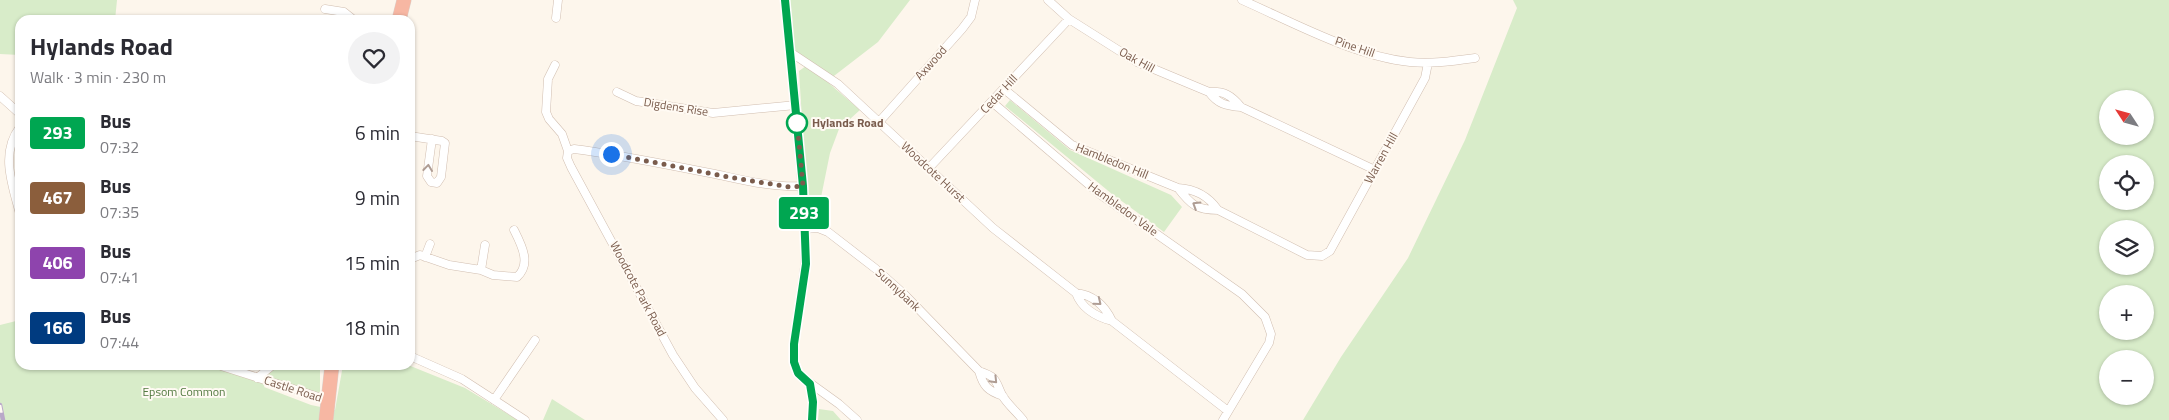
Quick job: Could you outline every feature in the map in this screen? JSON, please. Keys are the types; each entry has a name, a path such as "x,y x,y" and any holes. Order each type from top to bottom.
{"highway":[{"path":"400,15 404,0"},
{"path":"326,420 331,370"}],"street":[{"path":"556,18 558,0"},
{"path":"785,0 803,186 806,264 794,362 798,373 857,420"},
{"name":"Axwood","path":"879,122 962,29 971,17 975,0"},
{"name":"Oak Hill","path":"1048,0 1069,19 1136,62 1209,92 1220,92 1231,96 1241,107 1375,170"},
{"name":"Pine Hill","path":"1242,0 1325,37 1368,53 1408,62 1428,63 1475,58"},
{"path":"325,8 344,12 348,15"},
{"name":"Cedar Hill","path":"929,168 1069,19"},
{"name":"Woodcote Hurst","path":"790,52 838,84 993,228 1076,293 1083,305 1100,318 1112,321 1228,411"},
{"name":"Warren Hill","path":"1330,251 1425,78 1428,63"},
{"name":"Woodcote Park Road","path":"555,65 548,79 546,112 551,122 562,134 571,167 673,355 691,383 723,420"},
{"name":"Hambledon Hill","path":"1004,89 1072,145 1178,188 1192,189 1210,199 1218,210 1307,256 1322,256 1330,251"},
{"name":"Digdens Rise","path":"618,92 636,101 713,113 796,105"},
{"path":"0,96 15,110"},
{"name":"Hambledon Vale","path":"992,102 1101,195 1227,283 1260,310 1269,326 1271,334 1269,343 1228,411"},
{"path":"15,136 10,144 7,161 15,194"},
{"path":"415,137 432,139 442,141 446,145 441,177 437,183 430,182 427,176 432,139"},
{"path":"568,151 574,149 603,153 789,187 803,186"},
{"name":"Hambledon Hill","path":"1178,188 1190,203 1204,210 1218,210"},
{"name":"Sunnybank","path":"804,228 818,228 828,232 876,269 920,310 979,371 983,384 990,392 1002,396 1023,420"},
{"path":"415,256 449,265 481,270 494,275 512,277 520,274 524,255 514,230"},
{"path":"425,257 430,244"},
{"path":"481,270 485,245"},
{"name":"Woodcote Hurst","path":"1076,293 1089,296 1106,309 1112,321"},
{"path":"494,400 535,340"},
{"path":"415,358 462,379 524,420"},
{"name":"Castle Road","path":"233,370 328,400"},
{"name":"Castle Road","path":"257,378 267,370"},
{"name":"Sunnybank","path":"979,371 991,375 1000,385 1002,396"},
{"path":"810,384 813,402 812,420"},
{"path":"1223,420 1228,411"}],"green space":[{"path":"0,0 117,0 116,15 15,15 15,55 0,54"},
{"path":"790,0 910,0 878,42 830,79 794,49"},
{"path":"1513,0 2169,0 2169,420 1303,420 1341,357 1408,258 1465,140 1517,8"},
{"path":"806,66 860,110 839,129 830,153 817,217 808,216 799,71"},
{"path":"1010,100 1070,150 1171,195 1182,207 1164,232 1112,194 1005,106"},
{"name":"Epsom Common","path":"15,321 15,370 226,370 266,383 264,387 311,405 335,410 342,370 415,370 415,368 465,388 518,420 0,420 0,325"},
{"path":"271,370 320,370 320,394 267,378 266,374"},
{"path":"552,399 585,420 543,420"},
{"path":"819,409 833,411 841,420 818,420"}],"railway":[{"path":"0,405 3,420"}],"bus line":[{"name":"293","path":"785,0 803,186 806,264 794,344 794,362 798,373 810,384 813,402 812,420"}],"place":[{"name":"Hylands Road","path":"797,123"}],"route":[{"path":"611,154 729,177 789,187 803,186 797,121 797,123"}]}
